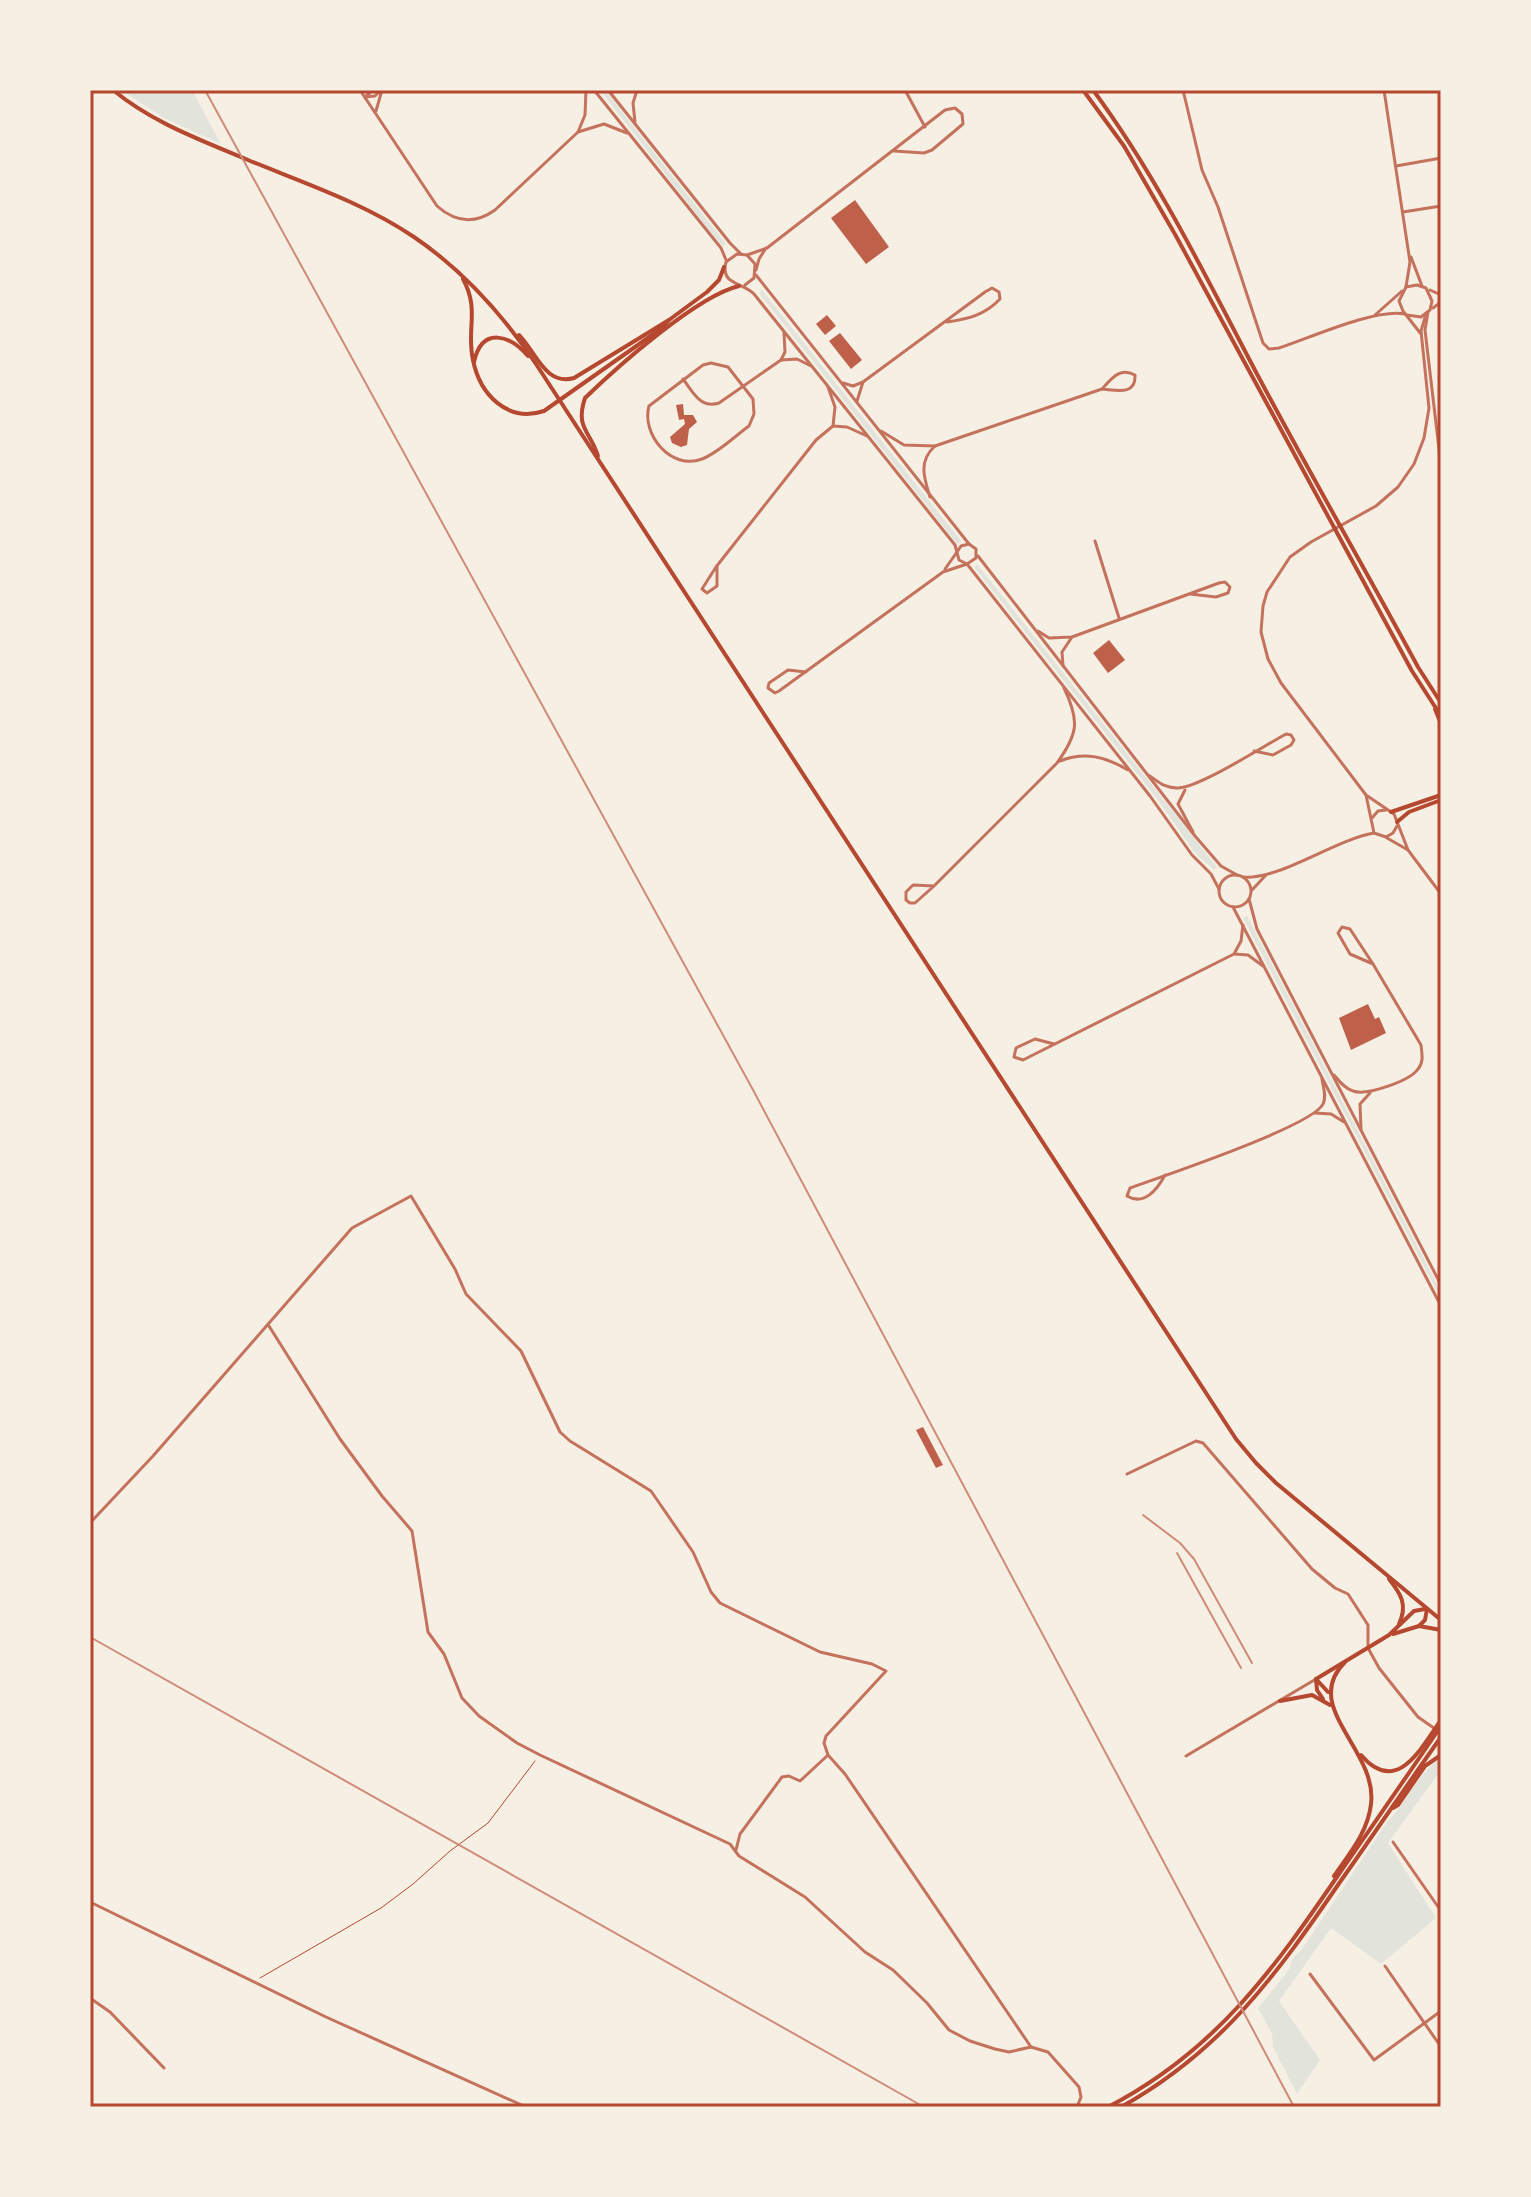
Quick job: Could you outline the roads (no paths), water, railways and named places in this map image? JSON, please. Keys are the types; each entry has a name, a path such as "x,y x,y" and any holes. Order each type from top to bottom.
{"main road":[{"path":"113,90 153,118 382,218 413,236 489,301 546,371 556,378 566,380 583,374 711,297 742,285"},
{"path":"1083,90 1124,146 1176,236 1412,671 1441,716"},
{"path":"1093,90 1133,149 1183,234 1418,667 1441,703"},
{"path":"600,462 582,426 581,409 585,398 707,292 719,280 725,264"},
{"path":"460,274 471,295 473,364 491,396 505,410 523,415 535,414 551,406 671,322"},
{"path":"512,328 1236,1439 1276,1483 1441,1620"},
{"path":"473,364 476,351 484,342 495,337 517,343 536,364"},
{"path":"1433,703 1441,724"},
{"path":"1389,811 1441,798"},
{"path":"1397,824 1409,812 1441,798"},
{"path":"1385,1573 1402,1598 1404,1610 1399,1626"},
{"path":"1316,1679 1389,1635 1414,1611 1427,1609"},
{"path":"1419,1626 1425,1620 1427,1609"},
{"path":"1389,1635 1419,1626 1441,1630"},
{"path":"1329,1695 1331,1680 1345,1662"},
{"path":"1316,1679 1325,1687 1371,1784 1369,1815 1358,1840 1319,1903"},
{"path":"1316,1679 1317,1690 1332,1707"},
{"path":"1280,1701 1302,1695 1323,1699"},
{"path":"1121,2107 1195,2057 1258,1996 1391,1809 1438,1735 1441,1723"},
{"path":"1357,1750 1374,1767 1393,1771 1407,1765 1438,1735"},
{"path":"1292,1947 1319,1903 1438,1735"},
{"path":"1391,1809 1398,1805 1429,1762 1441,1755"},
{"path":"1108,2107 1165,2072 1222,2029"}],"street":[{"path":"360,90 437,206 464,221 485,217 495,210 578,132 585,115 586,90"},
{"path":"365,97 373,90"},
{"path":"365,97 375,96 381,90"},
{"path":"376,115 381,90"},
{"path":"594,90 721,248 727,279 742,285 783,330 938,524 959,560 967,564 1131,772 1192,855 1211,874 1219,889 1220,899 1233,907 1243,925 1441,1306"},
{"path":"608,90 741,254"},
{"path":"633,90 636,126"},
{"path":"905,90 925,127"},
{"path":"1183,90 1202,170 1218,207 1263,343 1269,349 1389,313 1416,318 1441,302"},
{"path":"1384,90 1410,268 1399,301 1422,338"},
{"path":"725,264 732,256 767,248 945,110 955,108 962,114 963,124 932,150 924,153 894,151"},
{"path":"578,132 604,124 630,134"},
{"path":"1396,166 1441,158"},
{"path":"1403,212 1441,206"},
{"path":"1407,238 1432,301 1422,325 1429,408 1419,453 1406,478 1388,497 1290,557 1267,592 1261,620 1263,646 1281,683 1366,795 1389,811 1408,850 1441,894"},
{"path":"742,285 756,272 767,248"},
{"path":"747,255 752,259 756,272 838,381 1221,866 1243,877 1269,873 1357,836 1374,833 1408,850"},
{"path":"1372,317 1385,309 1404,289 1424,287 1441,295"},
{"path":"838,381 853,386 863,382 985,292 992,288 999,292 1000,299 990,310 947,322"},
{"path":"1428,312 1425,330 1441,466"},
{"path":"781,360 786,345 783,330"},
{"path":"683,379 699,401 711,406 717,405 781,360 797,359 813,368"},
{"path":"716,363 728,367 754,402 749,426 707,456 687,460 672,456 661,447 648,430 646,422 649,406 654,400 683,379 705,364 716,363"},
{"path":"875,427 904,445 935,446 1102,389 1124,391 1131,388 1135,375 1128,371 1117,373 1102,389"},
{"path":"857,405 863,382"},
{"path":"828,387 835,407 833,426"},
{"path":"1435,421 1441,419"},
{"path":"717,566 717,586 707,593 702,589 703,584 717,566 816,440 833,426 847,427 867,436"},
{"path":"930,497 923,467 935,446"},
{"path":"1095,541 1120,619"},
{"path":"943,572 961,546 969,544"},
{"path":"806,672 788,670 769,683 768,688 775,693 779,691 806,672 943,572 974,561 977,554"},
{"path":"1029,624 1049,638 1072,637 1219,583 1225,582 1230,587 1228,593 1216,597 1190,594"},
{"path":"1064,668 1062,652 1072,637"},
{"path":"934,886 913,885 906,892 906,900 915,903 934,886 1057,763 1070,744 1074,734 1073,707 1063,687"},
{"path":"1195,836 1178,804 1188,787 1254,751 1286,734 1294,740 1273,755 1254,751"},
{"path":"1057,763 1090,755 1110,760 1131,772"},
{"path":"1147,774 1163,786 1188,787"},
{"path":"1366,795 1374,833"},
{"path":"1357,836 1378,811 1389,811"},
{"path":"1386,837 1393,833 1397,824"},
{"path":"1269,873 1254,886 1249,899 1257,929 1441,1285"},
{"path":"1219,889 1227,877 1237,875"},
{"path":"1243,877 1251,893"},
{"path":"1233,907 1249,899"},
{"path":"1234,954 1241,941 1243,925"},
{"path":"1334,1075 1352,1091 1370,1092 1410,1076 1418,1070 1423,1057 1421,1045 1373,964 1350,929 1342,927 1338,933 1350,954 1373,964"},
{"path":"1054,1044 1031,1040 1016,1048 1014,1057 1023,1060 1234,954 1248,955 1266,969"},
{"path":"1165,1175 1154,1194 1137,1199 1127,1196 1130,1188 1259,1140 1315,1113 1323,1106 1325,1098 1321,1076"},
{"path":"1361,1129 1360,1104 1370,1092"},
{"path":"1315,1113 1331,1114 1346,1124"},
{"path":"90,1523 269,1326 352,1228 411,1196 455,1269 466,1294 521,1351 560,1432 651,1491 693,1552 714,1598 731,1610 820,1652 872,1664 886,1671 826,1736 824,1743 828,1755 845,1774 1031,2047"},
{"path":"269,1326 340,1439 412,1531 428,1632 444,1654 462,1698 479,1716 540,1755 730,1844 739,1856 805,1897 865,1952 893,1970 949,2030 970,2041 1003,2051 1031,2047 1048,2052 1079,2087 1081,2092 1077,2107"},
{"path":"1127,1474 1196,1441 1203,1443 1312,1569 1335,1588 1348,1594 1368,1625 1368,1648 1392,1687 1438,1735"},
{"path":"1186,1756 1316,1679"},
{"path":"736,1850 740,1834 782,1777 789,1776 800,1781 828,1755"},
{"path":"1393,1842 1441,1911"},
{"path":"90,1902 256,1983 526,2107"},
{"path":"1385,1966 1441,2047"},
{"path":"1310,1974 1374,2060 1441,2011"},
{"path":"90,1998 110,2012 164,2068"}],"railway":[{"path":"205,90 752,1088 1294,2107"},
{"path":"1143,1515 1180,1543 1194,1559 1252,1663"},
{"path":"1177,1553 1241,1668"},
{"path":"90,1637 924,2107"}]}
